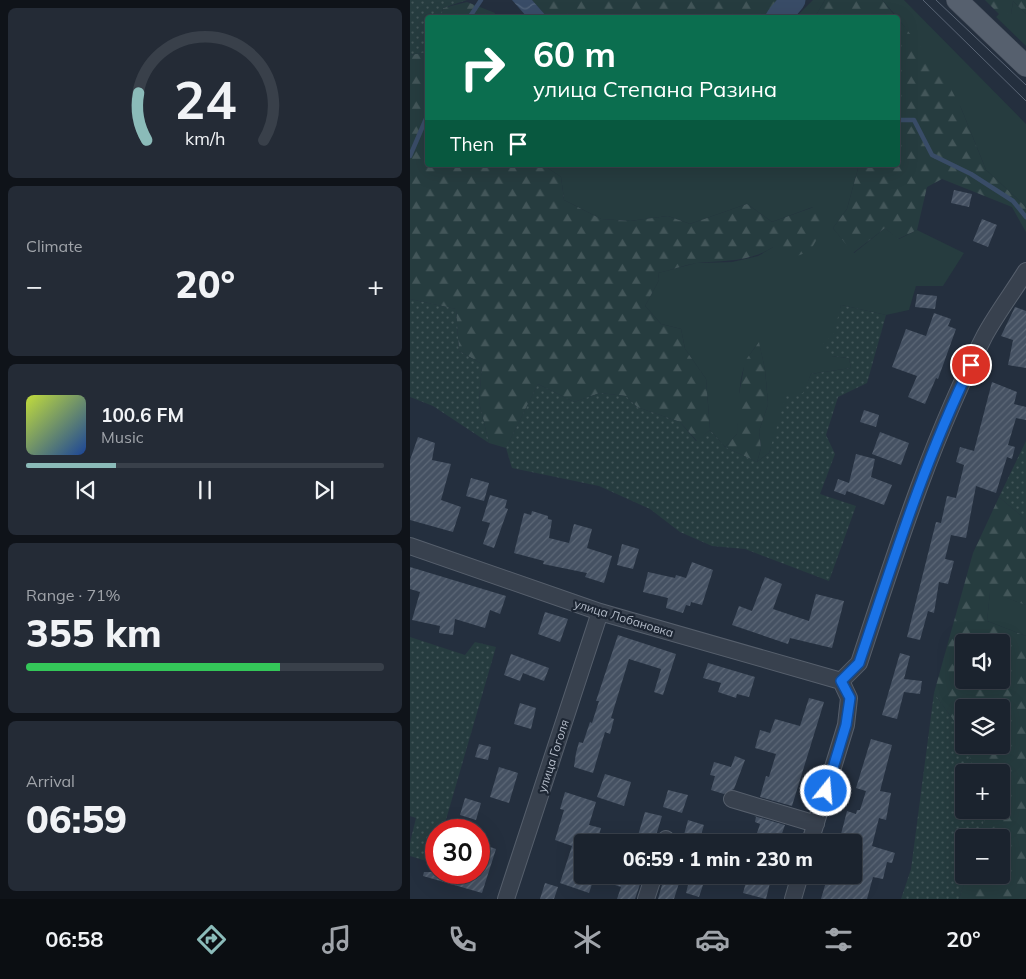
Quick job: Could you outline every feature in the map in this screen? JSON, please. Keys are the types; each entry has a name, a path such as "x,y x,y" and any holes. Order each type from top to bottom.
{"main road":[{"path":"957,0 1026,66"}],"street":[{"path":"813,834 846,725 850,698 841,681 859,663 911,505 948,413 986,333 1026,271"},
{"name":"улица Лобановка","path":"410,546 600,612 841,681"},
{"name":"улица Гоголя","path":"506,899 600,612"},
{"path":"732,799 816,824"},
{"path":"646,899 651,884"},
{"path":"793,899 797,884"}],"green space":[{"path":"410,0 467,0 443,8 441,15 425,15 425,52 410,55"},
{"path":"532,0 781,0 767,15 545,15"},
{"path":"813,0 825,0 816,15 798,15"},
{"path":"825,0 882,0 894,15 816,15"},
{"path":"882,0 904,0 1026,124 1026,207 986,170 961,108 900,21 900,15 895,15"},
{"path":"985,0 1026,0 1026,14 1013,1 1011,14 999,14"},
{"path":"1013,1 1026,14 1026,46 996,17 999,14 1011,14"},
{"path":"467,2 495,13 494,15 442,15 443,8"},
{"path":"900,21 943,74 961,108 986,170 1026,207 1026,232 1012,207 942,179 927,187 917,230 898,239 885,228 853,253 833,228 847,209 858,167 900,167"},
{"path":"425,52 425,167 546,167 561,177 564,200 601,219 630,221 668,216 690,224 747,204 772,222 814,207 824,227 810,251 787,260 773,247 754,256 726,261 697,263 658,273 659,280 645,306 661,324 681,329 685,349 706,379 710,430 697,441 680,422 637,407 626,396 600,393 574,402 538,384 506,448 489,443 479,402 482,364 459,351 456,309 410,299 410,55"},
{"path":"546,167 858,167 847,209 833,228 854,253 885,228 899,239 917,230 964,253 943,286 916,286 909,310 886,315 841,305 832,356 849,358 851,368 811,374 804,393 774,440 769,453 757,462 761,448 759,431 768,404 765,370 759,343 751,353 742,374 737,434 725,447 710,430 706,379 685,349 681,329 661,324 645,306 659,280 658,273 696,263 732,262 758,256 773,247 813,207 772,222 747,204 690,224 668,216 630,221 601,219 564,200 561,177"},
{"path":"410,299 456,309 459,351 482,364 479,402 489,443 433,406 410,397"},
{"path":"841,305 886,315 867,383 838,397 826,435 835,454 820,494 856,506 829,581 745,549 712,546 680,532 650,509 599,486 512,468 506,448 538,384 574,402 600,393 626,396 637,407 680,422 696,441 710,430 725,447 757,462 769,453 786,396 803,393 811,374 851,368 849,358 832,356 819,348 834,333"},
{"path":"759,342 765,370 768,404 759,431 761,448 757,462 725,447 737,434 738,400 745,361"},
{"path":"1026,441 1026,526 1025,519 999,497"},
{"path":"999,497 1025,519 1026,526 1026,605 990,592 987,621 1026,636 1026,899 959,899 964,884 1010,884 1010,829 981,829 984,819 1010,819 1010,764 972,764 968,754 1010,754 1010,699 955,699 955,722 934,693 973,553"},
{"path":"990,591 1026,605 1026,636 987,621"},
{"path":"410,637 465,655 475,642 496,647 446,819 425,819 425,861 410,856 410,843 416,818 410,816"},
{"path":"934,693 955,722 955,754 968,754 972,764 955,764 955,819 984,819 981,829 955,829 955,884 964,884 959,899 901,899 911,869"}],"water":[{"path":"512,0 532,0 545,15 525,15"}],"building":[{"path":"954,190 972,194 969,207 951,203"},
{"path":"982,219 997,225 988,247 973,241"},
{"path":"917,294 937,296 935,309 915,307"},
{"path":"1015,307 1026,311 1026,368 1008,365 1013,340 1001,336"},
{"path":"934,313 951,319 948,326 956,329 938,379 936,378 925,404 908,397 917,376 892,367 906,329 926,336"},
{"path":"992,382 1017,392 1014,404 1026,407 1026,420 1016,418 1008,445 1015,447 1012,459 1007,457 996,493 976,486 966,538 951,535 945,559 954,561 948,584 939,582 934,613 928,611 920,640 907,637 936,522 941,523 947,496 956,498 964,465 956,462 960,447 974,451"},
{"path":"864,410 879,415 876,427 860,422"},
{"path":"880,432 909,443 901,465 872,454"},
{"path":"418,437 435,443 432,460 451,464 441,500 461,507 453,532 410,520 410,460"},
{"path":"856,454 875,459 871,477 892,485 884,505 847,491 848,488 845,495 834,491 838,479 849,483"},
{"path":"471,478 489,483 484,501 466,496"},
{"path":"490,495 507,500 505,508 508,509 494,548 483,544 490,523 482,521"},
{"path":"532,511 548,516 548,519 552,520 549,538 569,543 574,524 592,529 587,548 612,556 604,583 585,577 587,573 543,564 544,561 514,553 524,513 531,515"},
{"path":"622,544 639,549 633,569 617,565"},
{"path":"692,562 713,570 702,605 691,602 690,606 686,605 683,613 666,608 668,598 643,592 648,572 675,578 676,575 686,578"},
{"path":"410,567 506,596 500,614 490,610 485,628 455,619 453,635 439,633 440,626 412,620 420,592 410,589"},
{"path":"765,577 782,584 773,609 809,621 816,594 844,601 832,648 790,638 788,644 732,625 739,606 752,611"},
{"path":"545,612 568,619 560,642 538,634"},
{"path":"618,635 676,654 663,695 654,692 661,669 629,659 611,718 614,719 610,734 605,732 593,773 574,767 576,753 579,742 583,743 590,722 592,723 599,701 596,701"},
{"path":"900,653 910,656 904,679 922,681 920,694 904,692 897,719 882,715"},
{"path":"511,654 549,668 544,681 523,673 520,681 504,675"},
{"path":"708,663 755,677 749,697 737,694 736,698 718,692 721,683 703,678"},
{"path":"809,698 824,702 792,806 760,797 766,776 769,777 776,754 755,748 760,730 770,733 775,719 800,726"},
{"path":"520,703 536,708 531,729 514,724"},
{"path":"871,739 892,745 880,791 891,793 886,820 879,818 872,846 895,853 892,863 887,862 883,879 873,877 867,899 821,899 825,884 862,884 862,834 841,834 847,811 856,814 857,810 860,810 866,791 856,788"},
{"path":"479,744 491,747 488,760 475,757"},
{"path":"735,756 745,760 734,789 724,794 711,790 715,776 710,775 714,762 731,767"},
{"path":"499,767 518,773 509,803 490,797"},
{"path":"605,774 631,782 624,806 597,797"},
{"path":"668,790 688,795 682,813 663,807"},
{"path":"565,792 596,802 589,825 601,828 599,834 574,834 574,884 592,884 589,893 560,883 572,846 555,840 564,810 560,809"},
{"path":"465,798 481,803 476,819 460,815"},
{"path":"645,812 662,816 656,834 638,834"},
{"path":"754,816 785,825 782,834 757,834 760,824 755,822 756,817"},
{"path":"688,820 704,825 701,834 684,834"},
{"path":"490,847 496,849 490,868"},
{"path":"545,883 558,887 554,899 540,899"},
{"path":"451,884 485,884 482,893"},
{"path":"612,884 640,884 635,899 617,899 621,887"},
{"path":"662,884 679,884 674,899 658,899"},
{"path":"688,884 703,885 699,897 686,893"},
{"path":"746,884 770,884 766,899 743,893"}],"waterway":[{"path":"471,15 481,0"},
{"path":"780,15 793,0"},
{"path":"900,120 914,120 932,155 971,174 1013,201 1026,217"},
{"path":"410,156 425,121"}],"tram line":[{"path":"923,0 1026,101"},
{"path":"936,0 1026,85"}],"route":[{"path":"826,791 846,725 850,698 841,681 859,663 911,505 948,413 971,365"}]}
